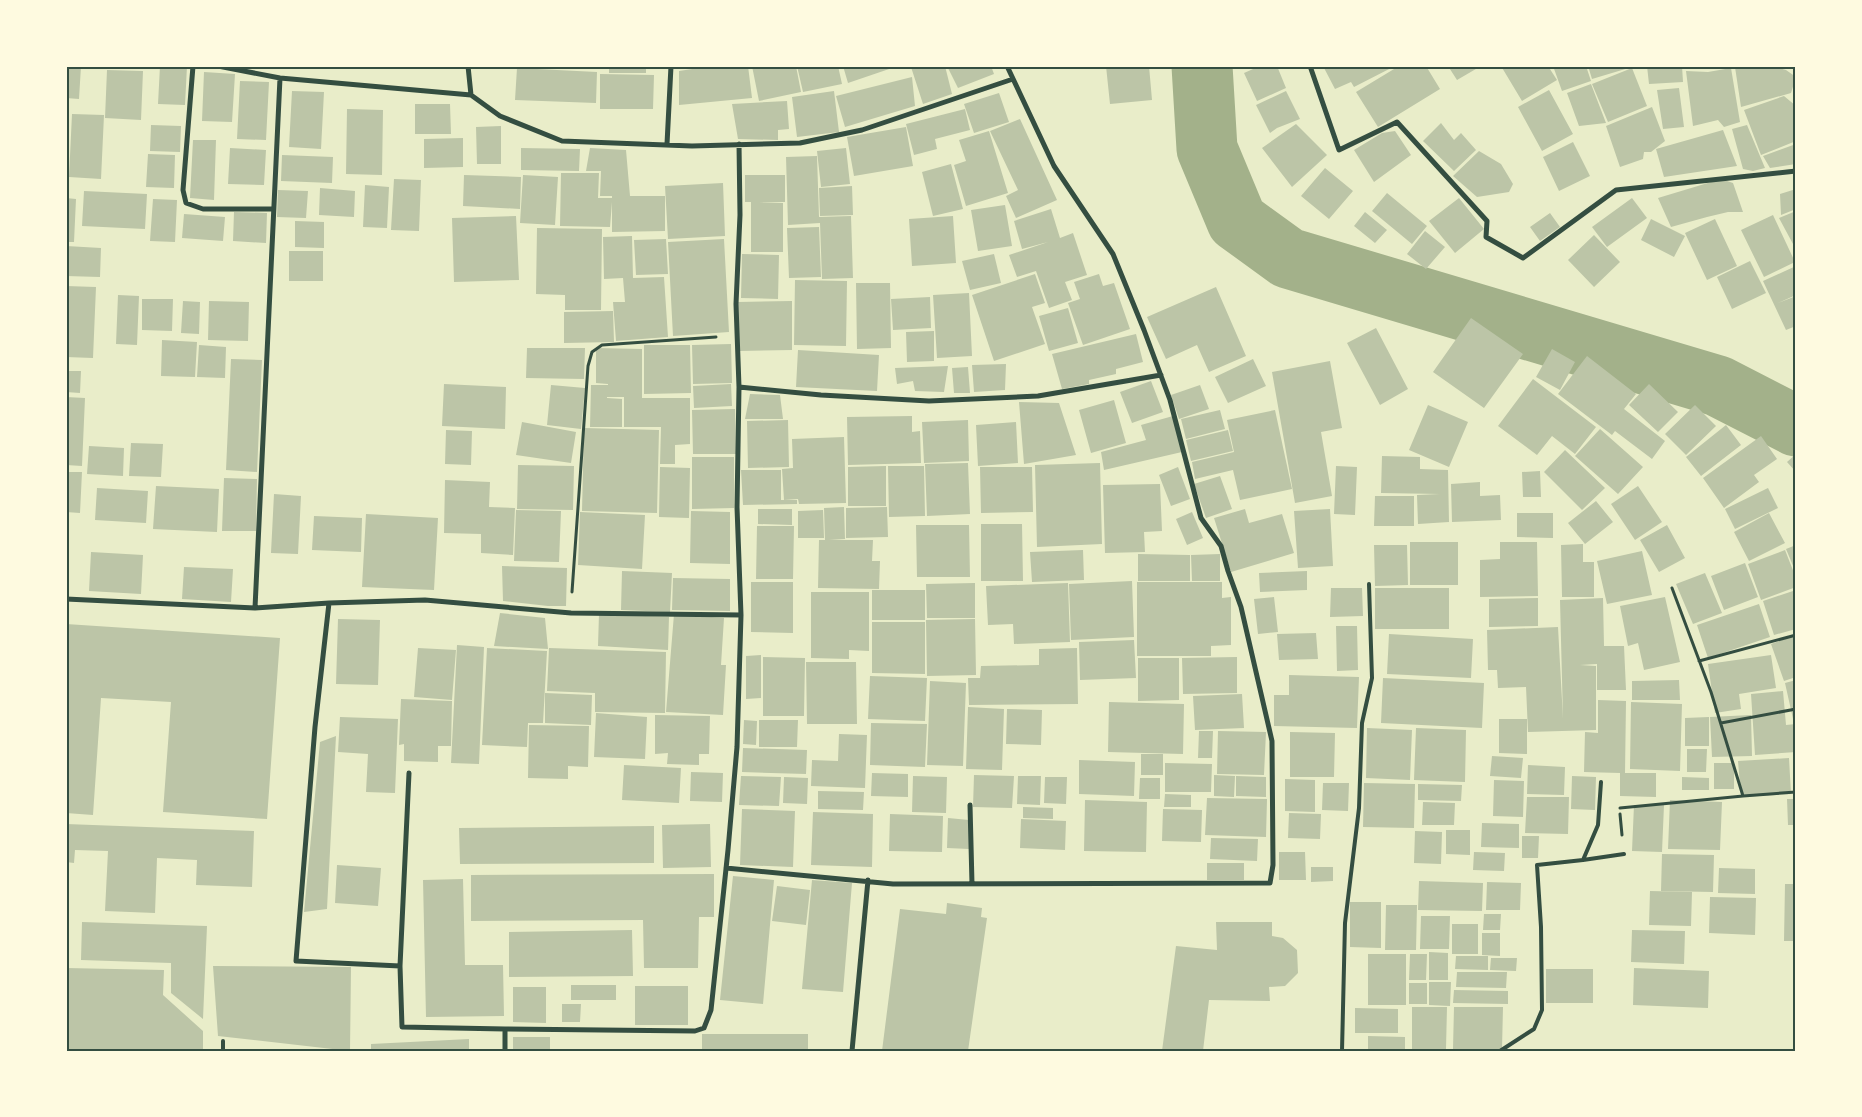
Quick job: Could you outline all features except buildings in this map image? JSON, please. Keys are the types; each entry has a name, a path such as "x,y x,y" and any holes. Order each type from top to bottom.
{"street":[{"path":"193,66 183,190 186,203 203,209 273,210"},
{"path":"218,66 280,78 471,95 500,116 562,141 692,146 800,143 862,130 1013,79"},
{"path":"468,66 471,95"},
{"path":"667,144 671,66"},
{"path":"726,868 868,880 893,884 1270,883 1273,865 1272,741 1268,714 1241,607 1221,546 1201,518 1170,400 1112,254 1054,166 1007,66"},
{"path":"1310,66 1339,150 1397,122 1487,221 1486,237 1523,258 1616,190 1796,171"},
{"path":"255,608 280,78"},
{"path":"409,773 400,966 402,1027 695,1031 704,1028 711,1010 737,747 741,615 737,507 739,387 736,304 740,215 738,144"},
{"path":"739,387 821,395 929,401 1038,396 1161,375"},
{"path":"66,599 255,608 329,603 425,600 570,613 741,615"},
{"path":"329,603 315,727 296,961 400,966"},
{"path":"970,805 972,884"},
{"path":"852,1051 868,880"},
{"path":"505,1029 505,1051"}],"lane":[{"path":"1342,1051 1345,923 1359,808 1362,723 1372,678 1369,584"},
{"path":"1583,860 1598,825 1601,782"},
{"path":"1500,1051 1534,1029 1542,1010 1541,927 1537,865 1624,854"},
{"path":"223,1041 223,1051"}],"path":[{"path":"570,613 588,366 592,352 602,345 736,336"},
{"path":"1672,588 1721,723 1743,796"},
{"path":"1699,661 1796,634"},
{"path":"1721,723 1796,709"},
{"path":"1624,854 1620,807 1796,792"}],"waterway":[{"path":"1202,66 1207,149 1237,221 1288,258 1718,386 1796,426"}]}
